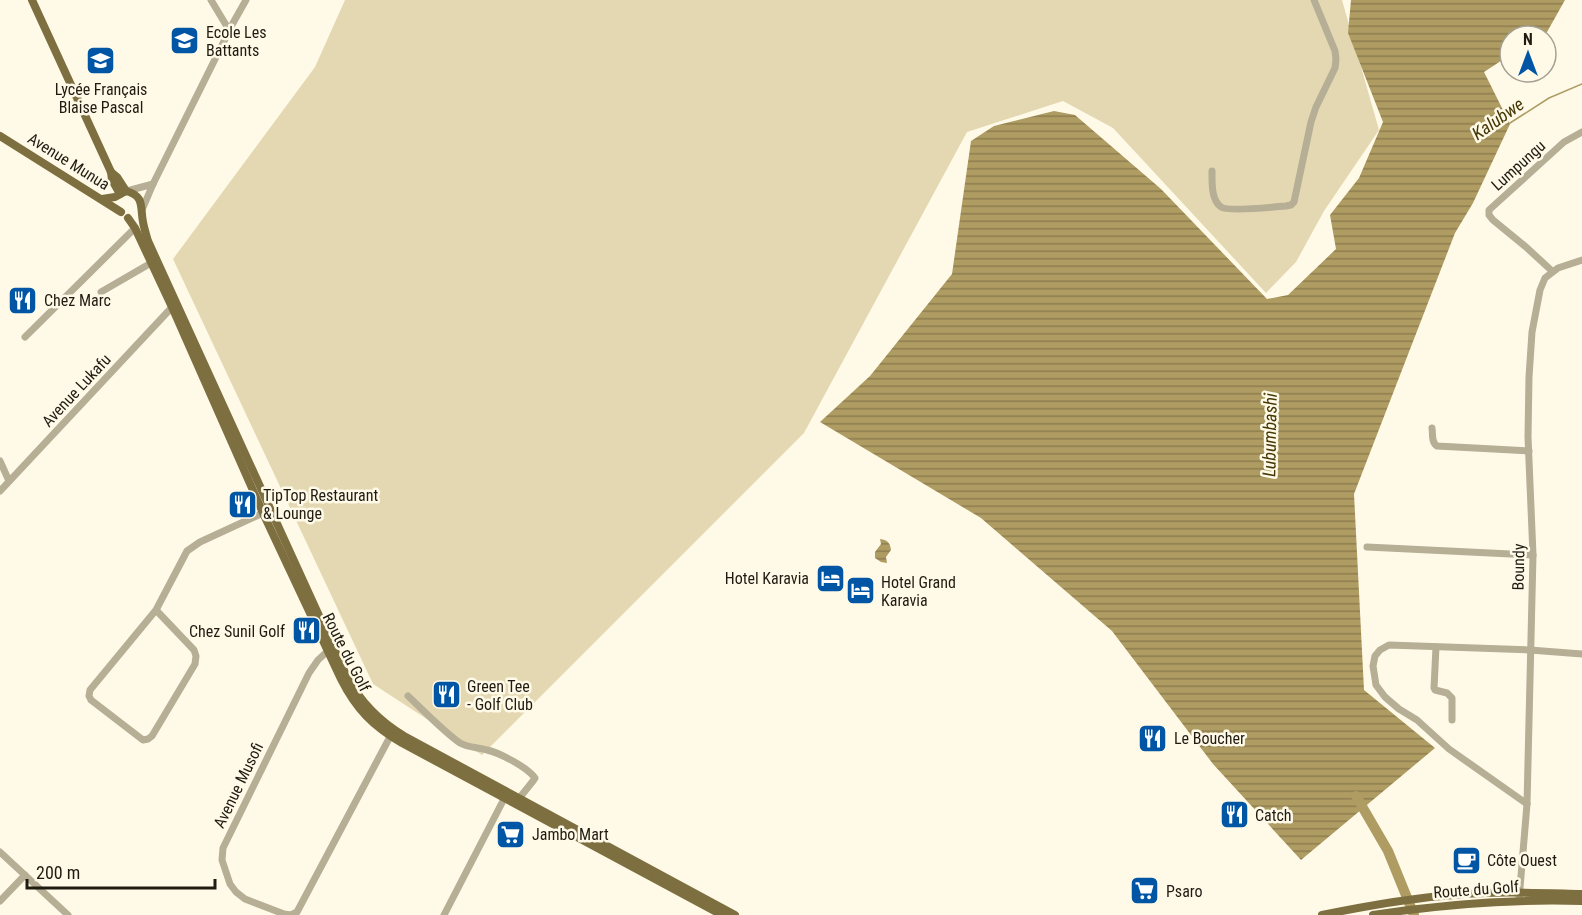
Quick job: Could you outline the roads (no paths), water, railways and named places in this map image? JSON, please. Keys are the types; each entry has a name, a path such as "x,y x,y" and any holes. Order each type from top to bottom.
{"main road":[{"path":"32,0 111,172 112,180 123,193"},
{"name":"Avenue Munua","path":"1,138 124,214"},
{"path":"123,193 118,203 124,214 136,218 142,211"},
{"path":"102,199 123,193 137,196 141,203 143,225 148,241 174,305"},
{"name":"Route du Golf","path":"124,214 135,228 151,264 174,305 352,699 367,717 722,915"},
{"path":"517,802 735,915"},
{"path":"1519,896 1582,894"},
{"name":"Route du Golf","path":"1373,915 1410,904 1472,903 1519,896 1582,901"},
{"path":"1322,915 1400,906"}],"street":[{"path":"210,0 229,30"},
{"path":"142,211 153,184 246,0"},
{"path":"1212,171 1214,196 1220,207 1235,209 1287,206 1294,202 1311,122 1335,68 1336,59 1335,51 1314,0"},
{"name":"Lumpungu","path":"1552,272 1493,220 1489,215 1489,210 1564,142 1582,132"},
{"path":"123,193 153,184"},
{"path":"24,337 135,228"},
{"path":"1552,272 1582,260"},
{"path":"101,292 151,264"},
{"name":"Boundy","path":"1519,896 1527,804 1533,555 1528,451 1529,377 1532,332 1540,290 1545,278 1552,272"},
{"name":"Avenue Lukafu","path":"0,490 174,305"},
{"path":"1432,428 1434,444 1437,446 1528,451"},
{"path":"0,461 9,481"},
{"path":"156,610 194,650 196,658 195,664 152,736 148,739 140,739 91,700 90,690 156,610 187,551 200,542 267,512"},
{"path":"1367,547 1533,555"},
{"path":"1527,804 1449,749 1417,720 1385,697 1377,687 1373,666 1375,656 1389,645 1582,654"},
{"path":"1436,647 1434,688 1447,693 1452,698 1452,720"},
{"name":"Avenue Musofi","path":"330,648 309,673 223,848 222,860 230,884 236,892 245,899 284,914 291,915 297,912 392,733"},
{"path":"408,696 458,741 471,747 489,750 527,769 535,778 517,802"},
{"path":"444,915 505,796"},
{"path":"0,852 68,915"},
{"path":"0,901 24,874"}],"water":[{"path":"1351,0 1565,0 1552,24 1498,24 1498,63 1484,72 1510,124 1473,203 1455,233 1354,494 1364,690 1435,748 1301,860 1213,764 1112,631 981,518 820,422 870,376 952,274 971,141 994,126 1054,111 1075,115 1161,189 1267,299 1288,295 1336,249 1330,215 1359,178 1383,122 1348,33"},
{"path":"880,539 888,542 891,547 886,557 887,563 875,558 875,552 881,544"}],"waterway":[{"name":"Kalubwe","path":"1510,123 1549,98 1582,84"},
{"name":"Lubumbashi","path":"1356,796 1388,851 1414,915"}],"place":[{"name":"Ecole Les Battants","path":"185,41"},
{"name":"Lycée Français Blaise Pascal","path":"101,61"},
{"name":"Chez Marc","path":"23,300"},
{"name":"TipTop Restaurant & Lounge","path":"242,504"},
{"name":"Hotel Karavia","path":"830,578"},
{"name":"Hotel Grand Karavia","path":"860,591"},
{"name":"Chez Sunil Golf","path":"306,631"},
{"name":"Green Tee - Golf Club","path":"446,695"},
{"name":"Le Boucher","path":"1153,738"},
{"name":"Catch","path":"1234,815"},
{"name":"Jambo Mart","path":"511,834"},
{"name":"Côte Ouest","path":"1466,860"},
{"name":"Psaro","path":"1145,891"}]}
